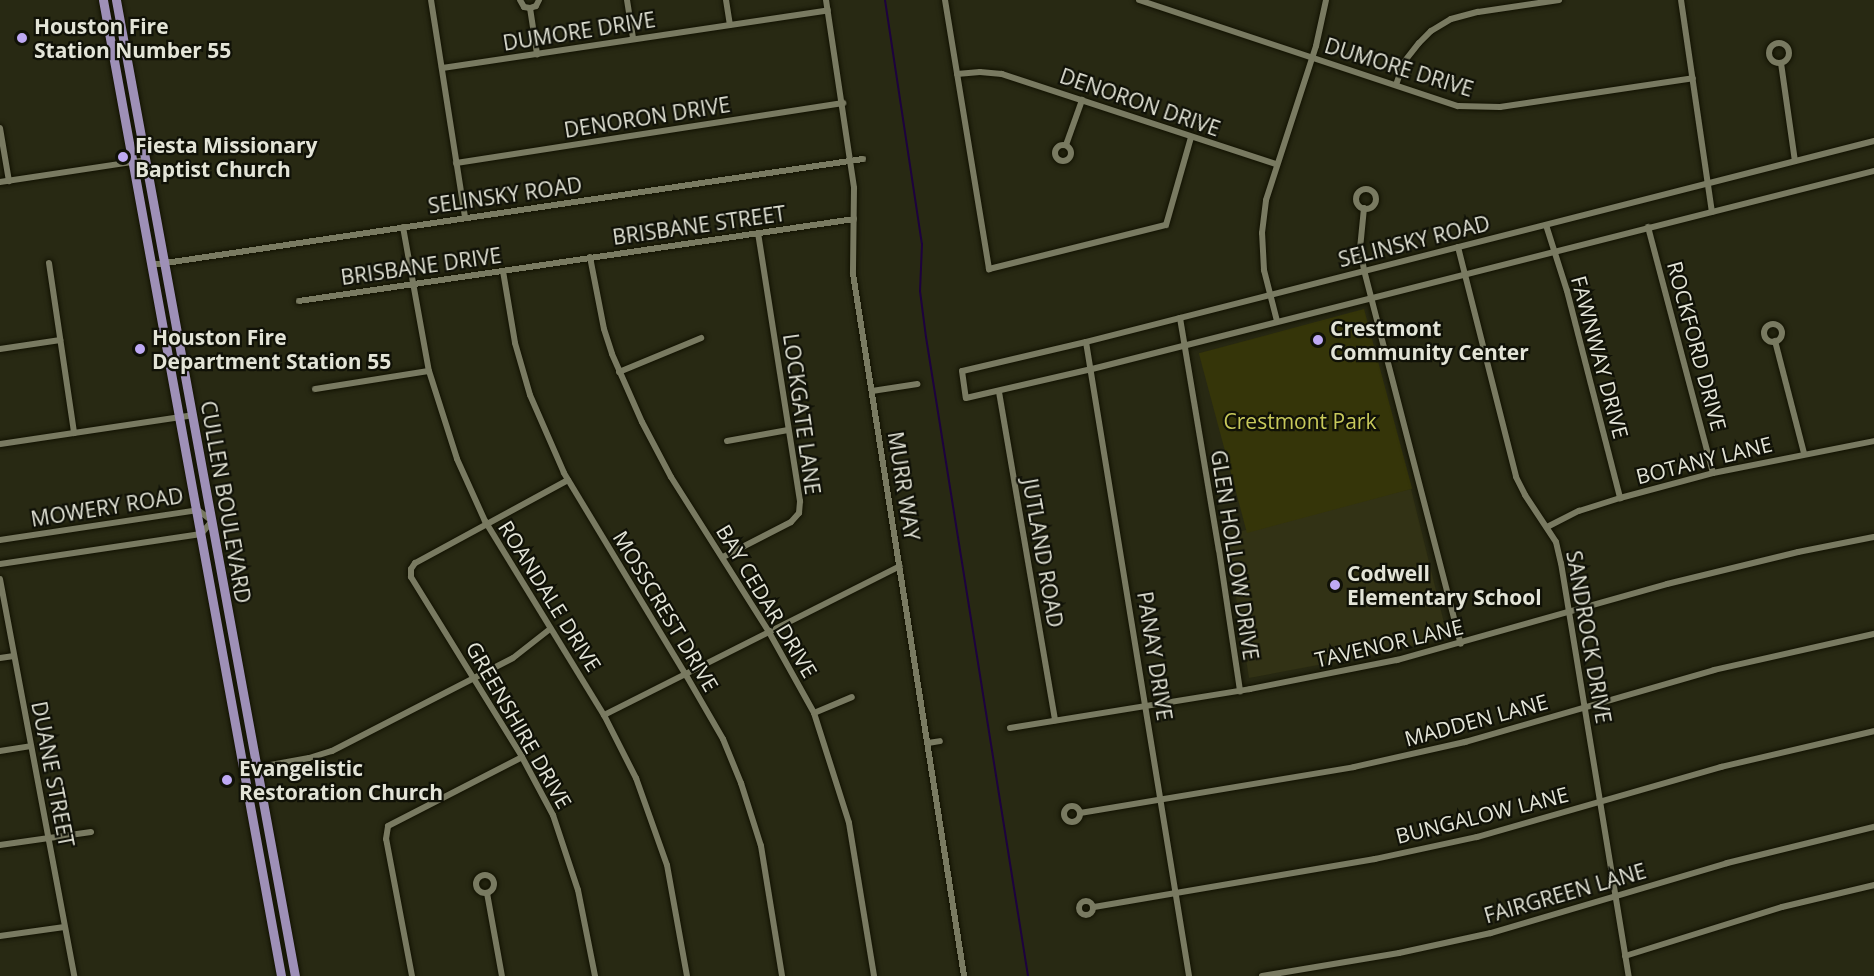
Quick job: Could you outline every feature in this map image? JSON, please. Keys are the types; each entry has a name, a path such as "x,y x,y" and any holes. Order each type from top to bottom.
{"main road":[{"name":"CULLEN BOULEVARD","path":"103,0 178,417 198,510 281,976"},
{"name":"CULLEN BOULEVARD","path":"116,0 295,976"},
{"path":"116,72 128,70"},
{"path":"166,342 178,340"},
{"path":"225,660 236,658"},
{"path":"263,873 276,872"}],"street":[{"path":"431,0 465,217"},
{"path":"520,0 524,7 530,8 536,6 539,0"},
{"path":"627,0 633,39"},
{"path":"726,0 730,25"},
{"name":"MURR WAY","path":"826,0 851,161 854,219 853,274 964,976"},
{"path":"945,0 989,269 1166,225 1191,137"},
{"name":"DUMORE DRIVE","path":"1139,0 1458,106 1500,107 1693,78"},
{"path":"1277,321 1264,270 1262,233 1266,201 1311,57 1326,0"},
{"path":"1396,85 1404,62 1419,43 1431,31 1451,19 1559,0"},
{"path":"1681,0 1712,212"},
{"path":"530,8 537,54"},
{"name":"DUMORE DRIVE","path":"442,68 828,10"},
{"path":"1781,63 1796,161"},
{"name":"DENORON DRIVE","path":"957,74 980,72 1002,74 1276,164"},
{"path":"1066,145 1082,100"},
{"name":"DENORON DRIVE","path":"456,163 843,103"},
{"path":"0,128 9,181"},
{"name":"SELINSKY ROAD","path":"999,392 966,398 962,371 1086,342 1874,141"},
{"name":"SELINSKY ROAD","path":"152,265 864,159"},
{"path":"0,182 146,160"},
{"path":"999,392 1874,171"},
{"path":"1364,208 1360,249 1364,270 1461,644"},
{"name":"BRISBANE STREET","path":"548,264 854,219"},
{"name":"FAWNWAY DRIVE","path":"1546,225 1567,291 1620,498"},
{"name":"ROANDALE DRIVE","path":"403,227 429,371 457,459 486,524 604,715 636,778 658,836 675,897 687,976"},
{"name":"ROCKFORD DRIVE","path":"1648,227 1713,473"},
{"name":"LOCKGATE LANE","path":"723,557 791,522 799,513 800,501 758,233"},
{"name":"SANDROCK DRIVE","path":"1458,247 1516,477 1556,542 1561,563 1629,976"},
{"name":"BAY CEDAR DRIVE","path":"590,257 604,329 619,372 671,477 769,632 814,713 849,823 874,976"},
{"path":"49,263 74,433"},
{"name":"BRISBANE DRIVE","path":"299,301 548,264"},
{"name":"MOSSCREST DRIVE","path":"503,271 515,343 530,395 568,480 723,739 741,783 761,846 782,976"},
{"name":"GLEN HOLLOW DRIVE","path":"1180,318 1240,691"},
{"path":"619,372 701,338"},
{"path":"0,349 60,340"},
{"path":"1775,341 1804,453"},
{"name":"PANAY DRIVE","path":"1086,342 1147,706 1189,976"},
{"path":"315,389 429,371"},
{"path":"872,392 916,384"},
{"name":"JUTLAND ROAD","path":"999,392 1055,720"},
{"path":"0,444 192,415"},
{"path":"727,441 788,430"},
{"name":"BOTANY LANE","path":"1547,527 1579,511 1713,473 1804,453 1874,441"},
{"path":"486,524 568,480"},
{"name":"MOWERY ROAD","path":"0,540 198,510 212,521 201,534 0,564"},
{"name":"GREENSHIRE DRIVE","path":"486,524 415,563 411,569 411,577 522,757 553,815 571,862 595,976"},
{"name":"TAVENOR LANE","path":"1010,728 1320,677 1461,644 1744,564 1874,537"},
{"path":"604,715 900,566"},
{"name":"DUANE STREET","path":"0,579 74,976"},
{"path":"243,770 309,758 332,751 513,658 550,629"},
{"name":"MADDEN LANE","path":"1080,813 1354,767 1465,742 1714,670 1874,634"},
{"path":"0,658 14,656"},
{"path":"814,713 852,697"},
{"name":"BUNGALOW LANE","path":"1094,907 1375,859 1477,837 1751,759 1874,730"},
{"path":"928,743 940,741"},
{"path":"0,751 31,746"},
{"path":"412,976 386,839 388,826 522,757"},
{"name":"FAIRGREEN LANE","path":"1262,976 1399,953 1491,933 1726,862 1874,827"},
{"path":"0,845 92,832"},
{"path":"1626,956 1782,907 1874,885"},
{"path":"487,893 501,976"},
{"path":"0,936 64,927"}],"shaded area":[{"name":"Codwell Elementary School","path":"1411,489 1447,635 1399,650 1249,678 1226,535"}],"green space":[{"name":"Crestmont Park","path":"1364,309 1412,489 1247,533 1199,353"}],"waterway":[{"path":"885,0 922,244 920,291 926,337 1028,976"}],"place":[{"name":"Houston Fire Station Number 55","path":"22,38"},
{"name":"Fiesta Missionary Baptist Church","path":"123,157"},
{"name":"Crestmont Community Center","path":"1318,340"},
{"name":"Houston Fire Department Station 55","path":"140,349"},
{"name":"Codwell Elementary School","path":"1335,585"},
{"name":"Evangelistic Restoration Church","path":"227,780"}]}
